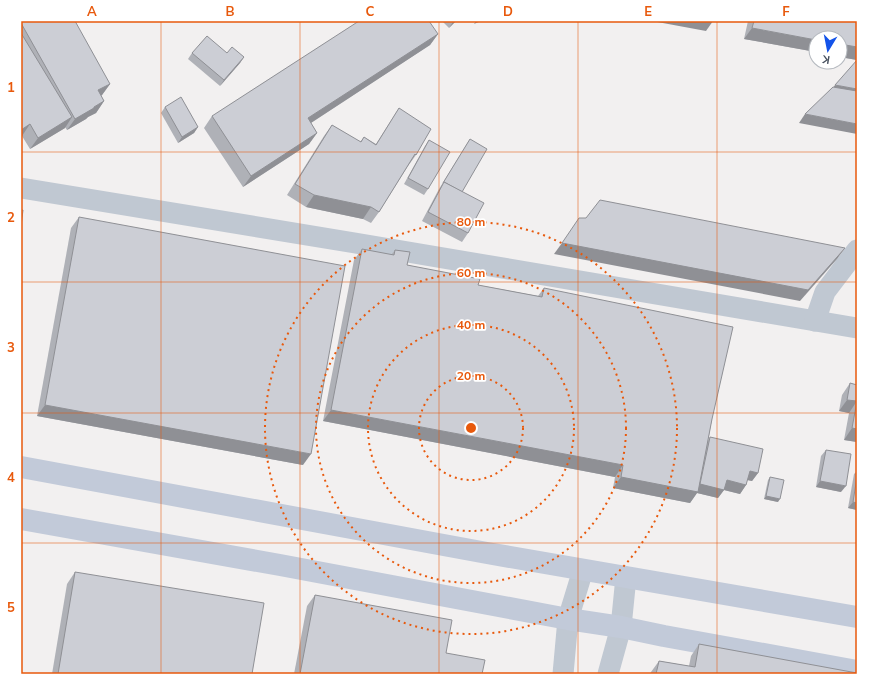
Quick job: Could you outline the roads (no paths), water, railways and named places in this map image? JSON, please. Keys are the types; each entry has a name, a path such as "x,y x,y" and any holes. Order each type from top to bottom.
{"street":[{"path":"21,188 857,328"},
{"path":"814,321 825,292 857,250"},
{"path":"21,467 471,550 857,617"},
{"path":"21,519 288,566 568,619 621,627 857,671"},
{"path":"563,674 568,619 583,570"},
{"path":"608,674 621,627 626,577"}]}
